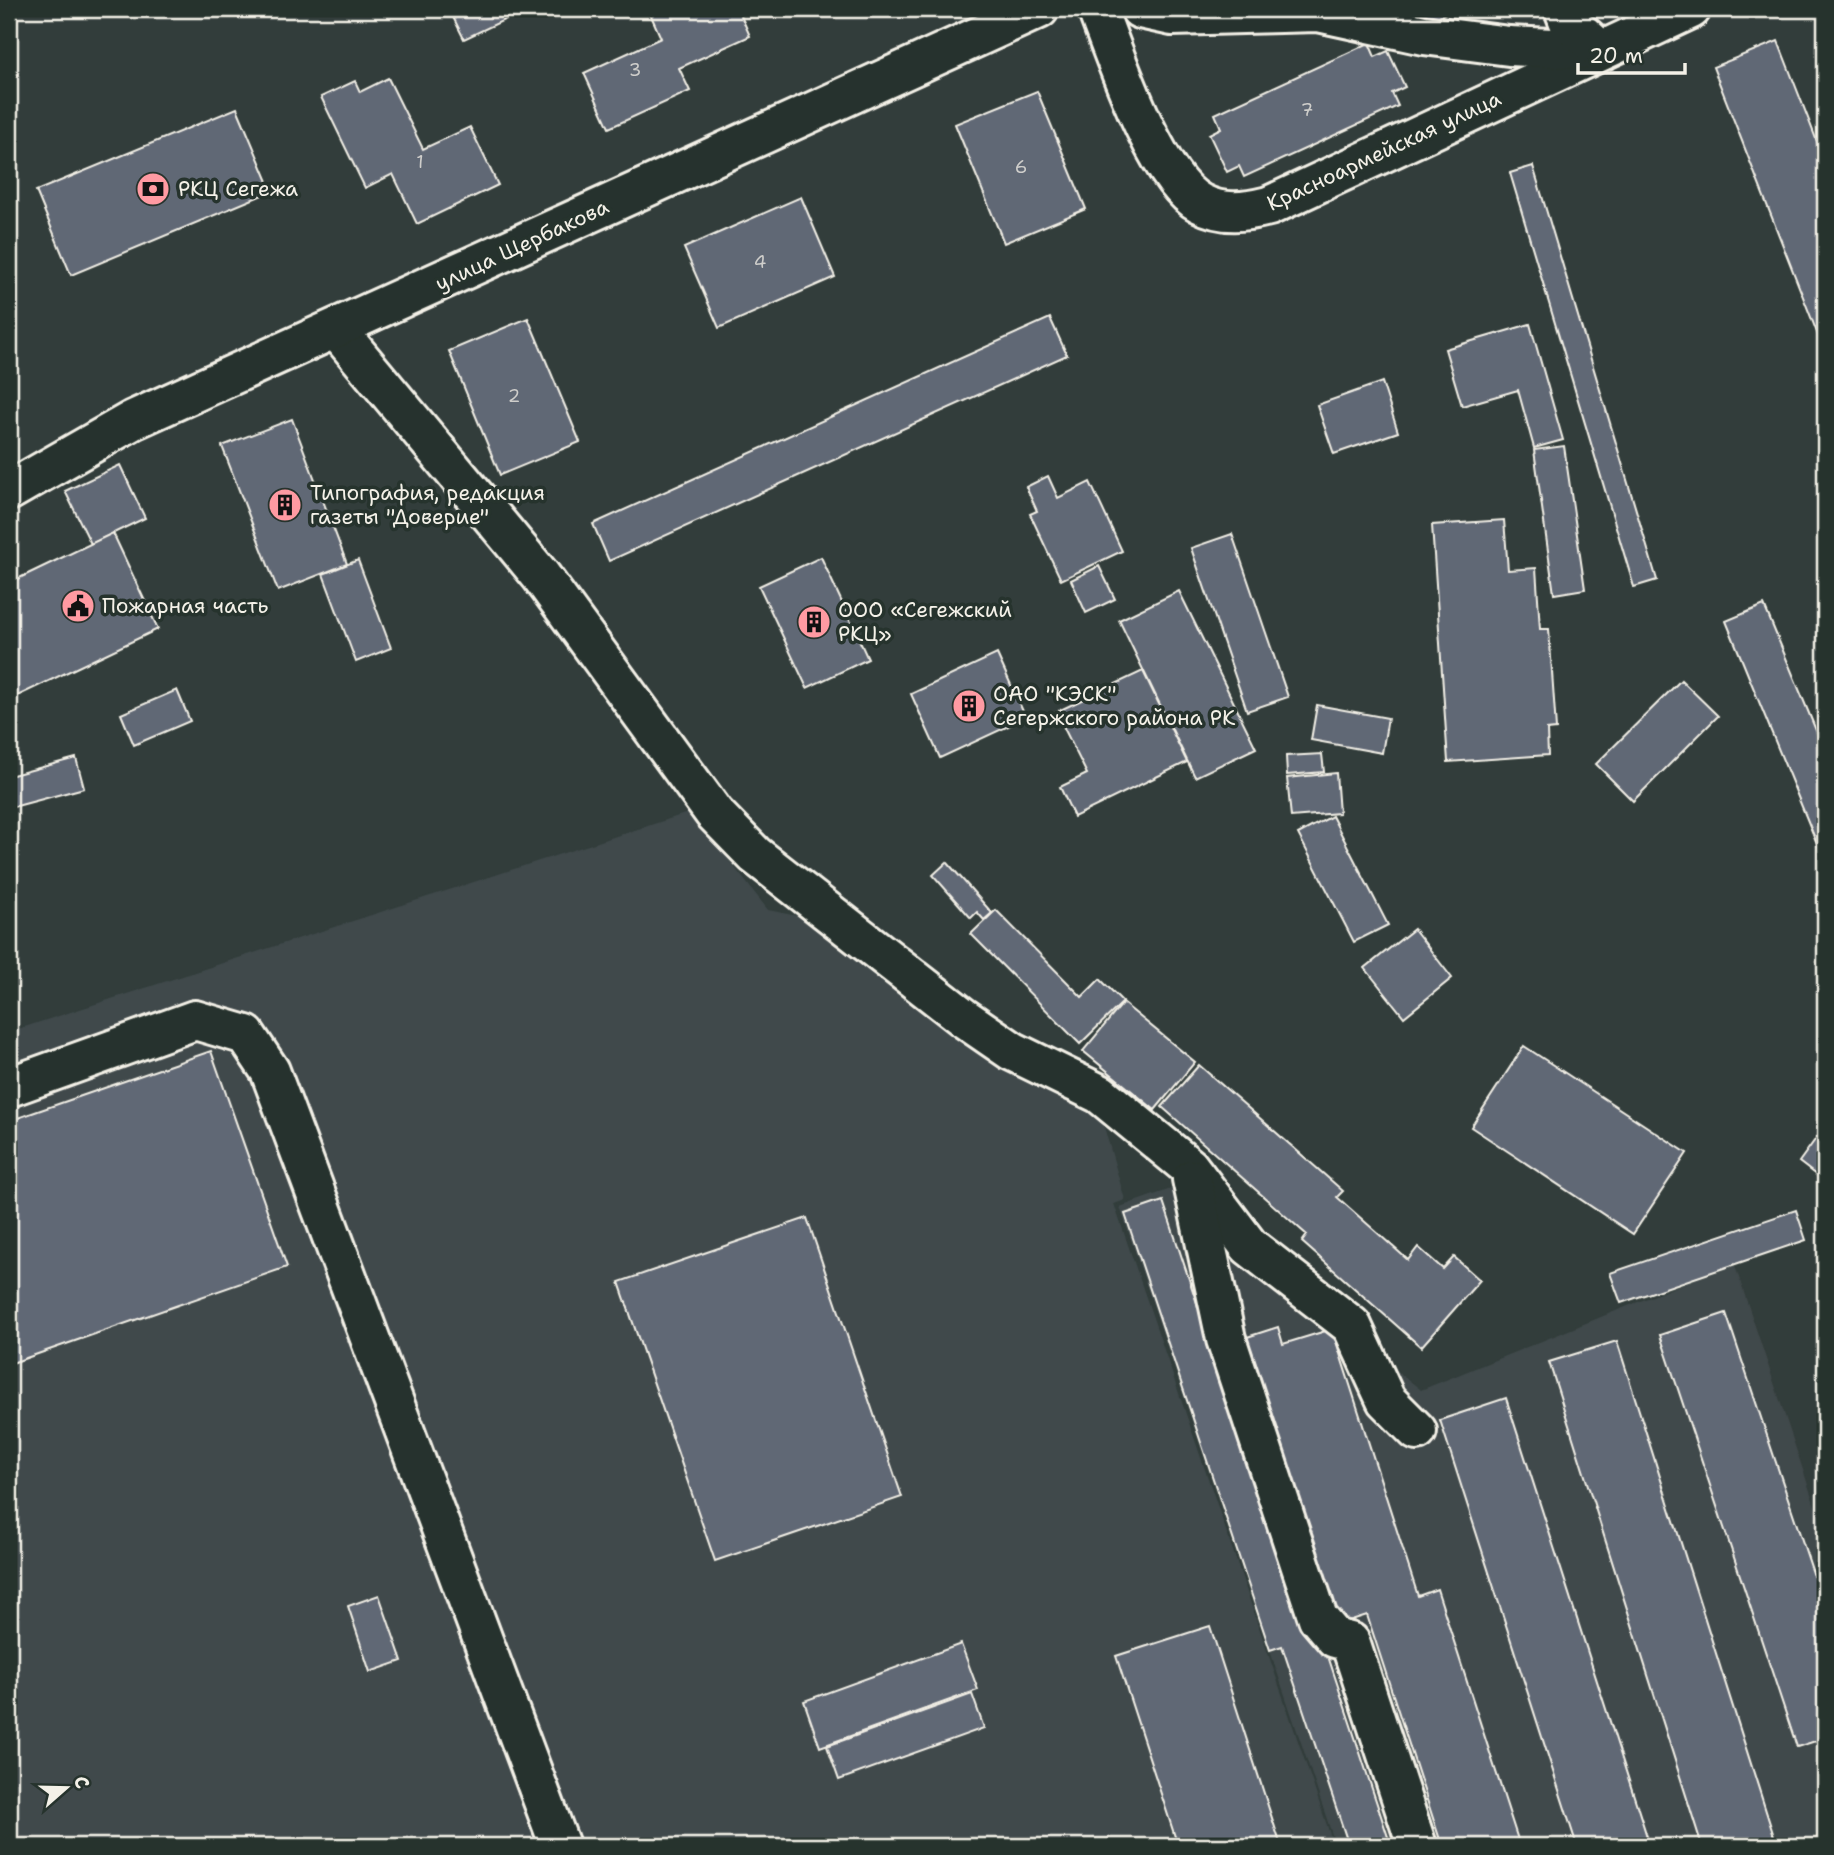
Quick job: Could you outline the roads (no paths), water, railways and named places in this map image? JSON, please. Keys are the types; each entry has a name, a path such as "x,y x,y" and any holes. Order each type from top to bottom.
{"street":[{"name":"улица Щербакова","path":"9,491 133,420 337,330 1039,9"},
{"name":"Красноармейская улица","path":"1097,9 1137,108 1163,160 1178,183 1199,203 1229,213 1269,206 1690,9"},
{"path":"1140,9 1146,13 1172,16 1318,12 1424,35 1509,46 1600,50"},
{"path":"1564,9 1569,22 1600,50"},
{"path":"337,330 541,576 714,813 755,855 964,1018 1012,1051 1100,1094 1189,1167 1249,1246 1352,1326 1386,1400 1417,1432"},
{"path":"9,1087 195,1020 246,1035 271,1071 560,1846"},
{"path":"1189,1167 1226,1339 1318,1618 1335,1638 1350,1642 1417,1846"}],"place":[{"name":"РКЦ Сегежа","path":"153,189"},
{"name":"Типография, редакция газеты \"Доверие\"","path":"285,505"},
{"name":"Пожарная часть","path":"78,606"},
{"name":"ООО «Сегежский РКЦ»","path":"814,622"},
{"name":"ОАО \"КЭСК\" Сегержского района РК","path":"969,706"}]}
